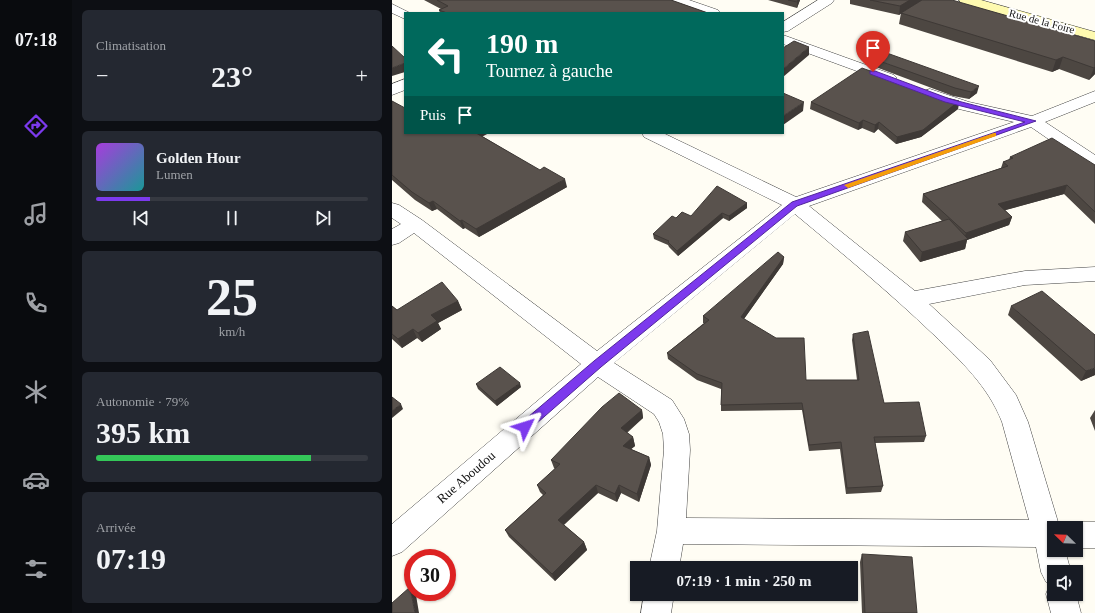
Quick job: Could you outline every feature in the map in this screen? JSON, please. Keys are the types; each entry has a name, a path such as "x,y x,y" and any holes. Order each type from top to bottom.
{"main road":[{"name":"Rue de la Foire","path":"966,0 1095,36"},
{"path":"1005,0 1095,24"}],"street":[{"path":"677,0 710,12"},
{"path":"784,27 827,0"},
{"path":"392,8 404,14"},
{"path":"784,39 903,84"},
{"path":"392,90 404,84"},
{"path":"918,89 965,106 1033,121 1095,163"},
{"name":"Rue Aboudou","path":"392,542 597,364 795,204 1033,121 1095,96"},
{"path":"652,134 795,204 911,300 982,367 1007,402 1015,422 1047,524"},
{"path":"392,209 415,224 597,364 663,408 671,419 676,434 677,450 671,531 665,561"},
{"path":"392,238 415,224"},
{"path":"911,300 1025,278 1095,274"},
{"path":"671,531 1047,534"},
{"path":"1083,535 1095,535"},
{"path":"656,613 658,601"},
{"path":"1063,601 1066,613"}],"building":[{"path":"437,0 671,0 705,12 444,12 439,10 448,6"},
{"path":"870,0 910,0 900,6"},
{"path":"922,0 952,0 1095,41 1095,67 1094,68 1063,57 1056,60 901,13"},
{"path":"794,41 809,47 784,68 784,47"},
{"path":"392,46 404,57 404,63 392,68"},
{"path":"884,52 979,86 971,92 955,88 874,59"},
{"path":"862,68 943,97 959,101 923,130 897,137 879,122 875,125 863,120 859,123 811,102"},
{"path":"784,93 804,102 784,115"},
{"path":"392,101 404,107 404,134 478,134 540,170 544,167 565,179 476,229 462,220 460,221 433,201 429,203 412,192 392,175"},
{"path":"1052,138 1095,165 1095,212 1067,185 998,204 1012,217 966,233 923,194 1008,166 1003,162 1013,158 1010,157"},
{"path":"717,186 747,203 729,216 722,213 677,251 668,242 669,241 653,234 672,216 676,218 682,212 691,216"},
{"path":"949,219 968,239 922,252 905,232"},
{"path":"778,252 784,257 741,317 776,338 804,338 806,380 859,380 853,334 868,331 884,403 919,402 926,436 874,437 883,486 847,488 841,442 809,445 802,403 721,405 722,383 697,374 667,353 709,320 703,316"},
{"path":"442,282 458,301 431,315 437,321 418,333 413,329 398,339 392,334 392,306 397,310"},
{"path":"1042,291 1095,335 1095,368 1086,371 1011,306"},
{"path":"500,367 520,383 495,401 476,384"},
{"path":"619,393 642,410 621,428 633,437 623,446 649,457 637,494 619,485 615,494 596,485 558,520 584,542 552,574 505,530 546,493 537,485 560,464 551,460 602,407"},
{"path":"392,397 401,404 392,411"},
{"path":"862,554 912,557 917,613 865,613"},
{"path":"404,592 404,601 413,601 415,613 392,613 392,603"}],"slow traffic":[{"path":"848,185 994,135"}],"route":[{"path":"525,427 597,364 795,204 1033,121 965,106 873,72"}]}
